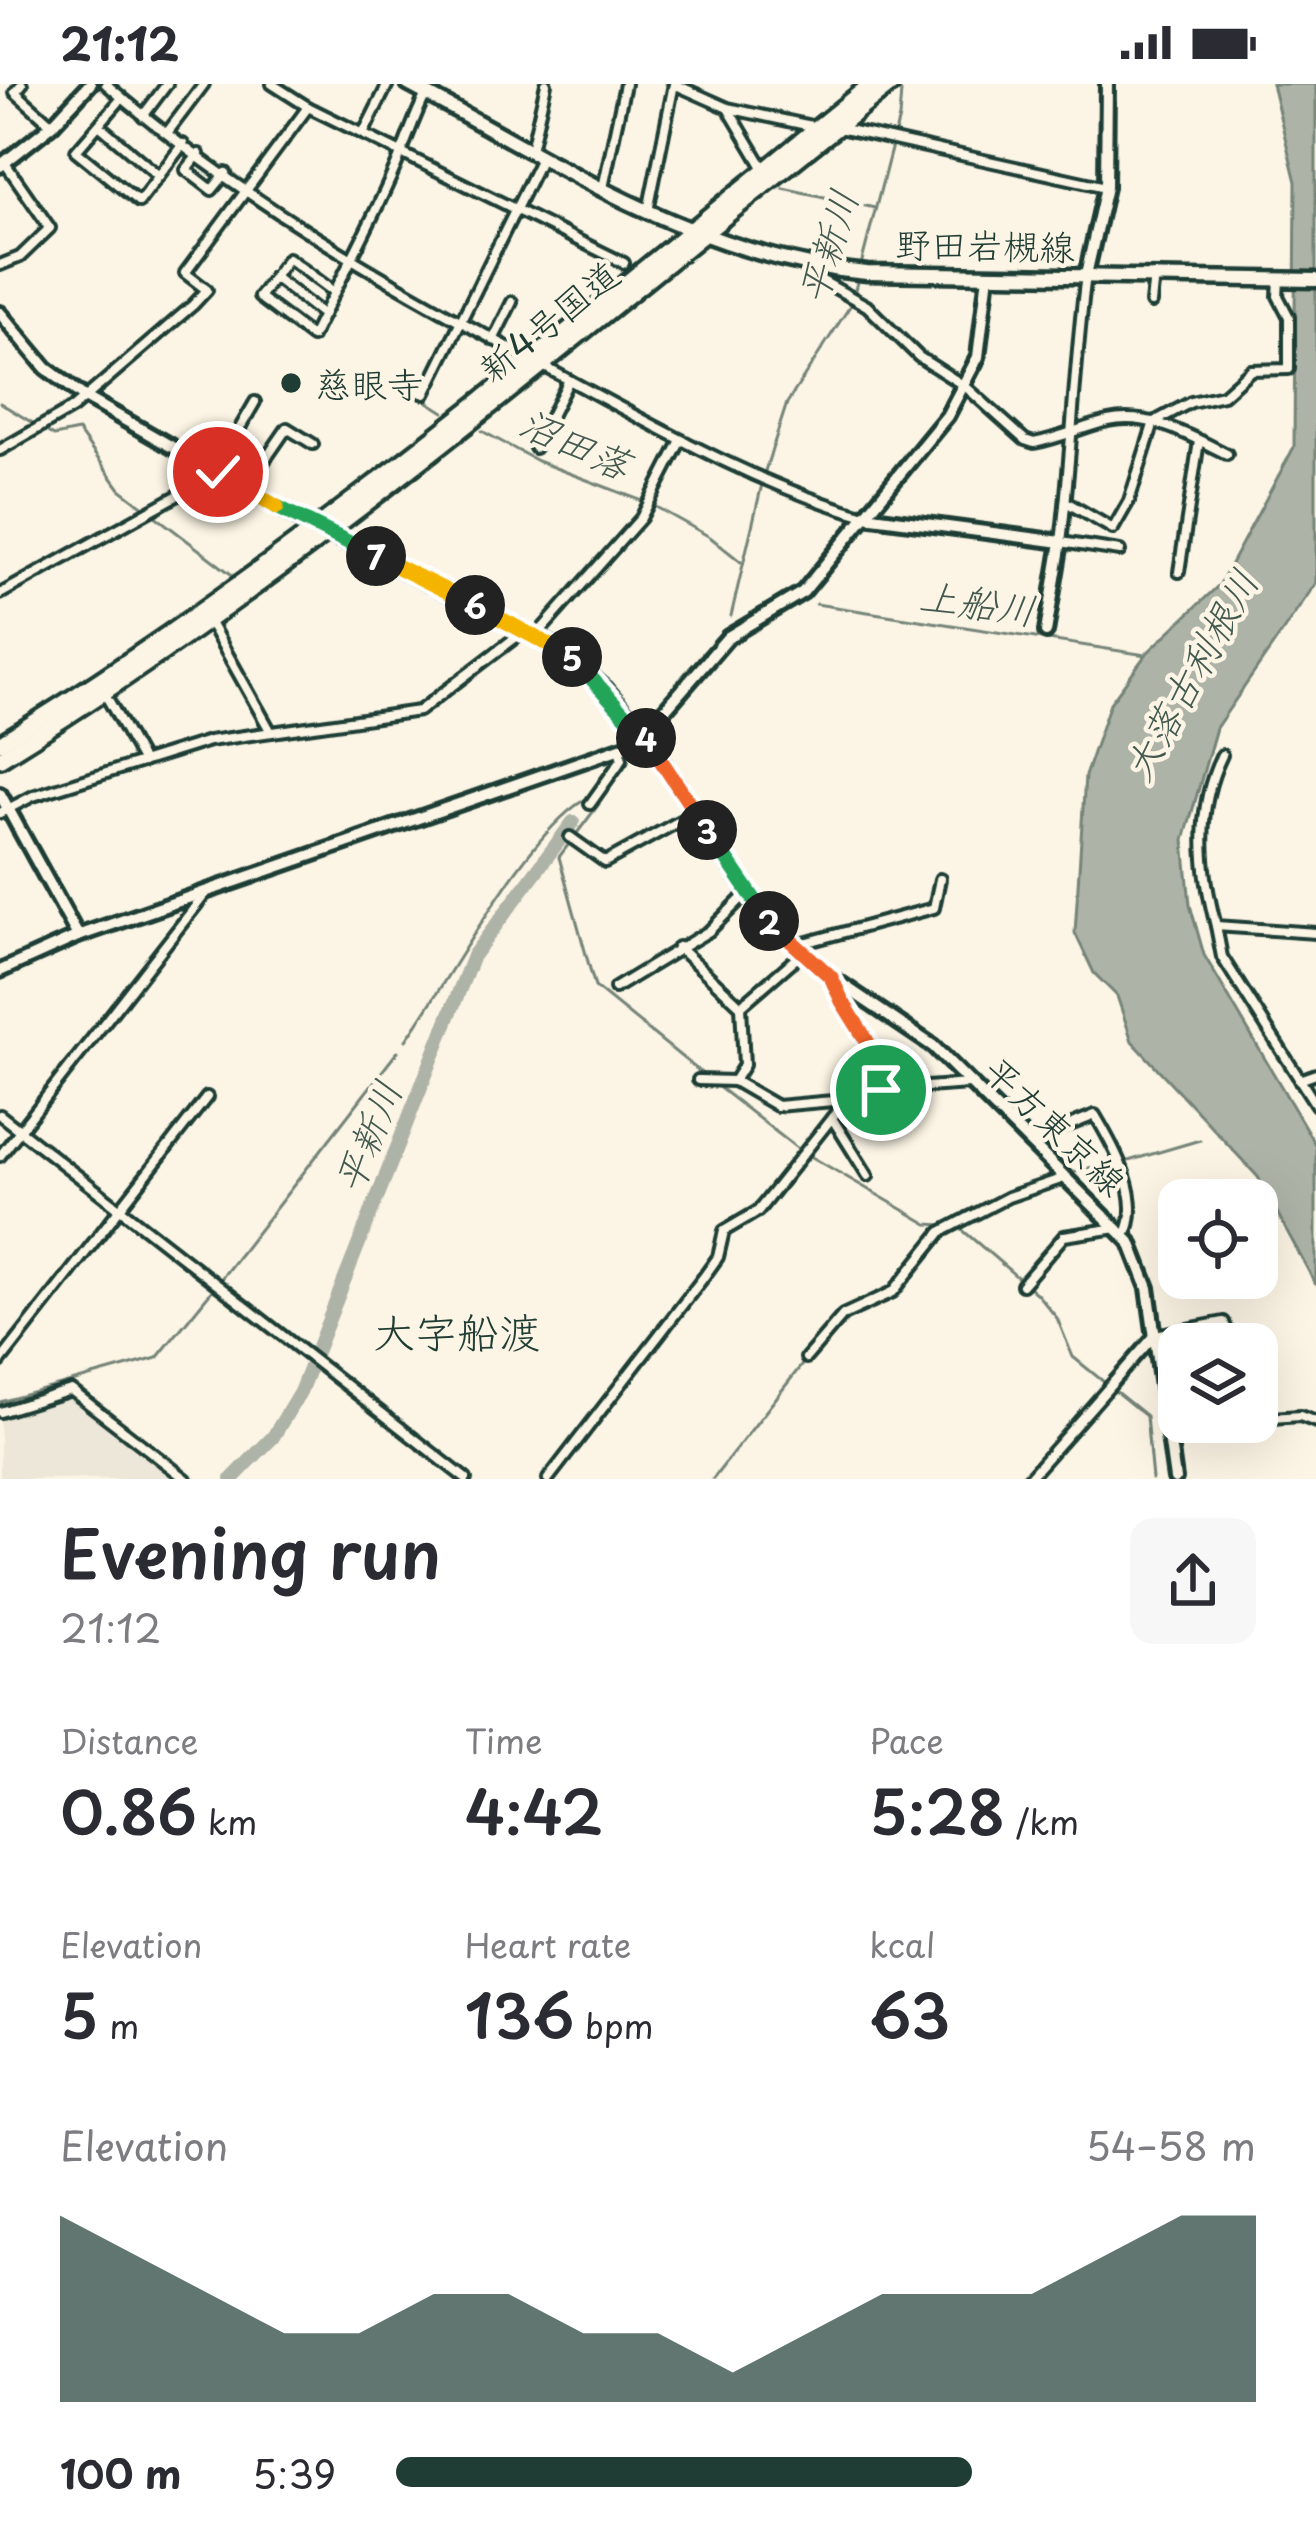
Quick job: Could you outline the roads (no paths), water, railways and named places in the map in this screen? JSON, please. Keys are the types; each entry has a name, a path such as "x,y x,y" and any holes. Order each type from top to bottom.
{"highway":[{"name":"新4号国道","path":"694,234 764,169 871,84"},
{"name":"新4号国道","path":"0,759 105,694 209,621 694,234 892,84"},
{"name":"新4号国道","path":"0,743 117,670 322,530"}],"main road":[{"name":"野田岩槻線","path":"417,88 694,234 812,268 859,273 1316,280"}],"street":[{"path":"22,84 15,92 52,125"},
{"path":"67,84 80,95"},
{"path":"0,265 20,256 50,228 3,164 52,125 90,84"},
{"path":"106,84 166,133 349,261 681,440 800,497 865,516 1120,551"},
{"path":"143,116 167,84"},
{"path":"166,133 204,84"},
{"path":"272,84 308,107 624,263"},
{"path":"363,134 388,84"},
{"path":"400,385 425,394 460,322 536,154 546,84"},
{"path":"603,189 625,84"},
{"path":"648,212 674,84 730,112 817,128"},
{"path":"1046,632 1074,435 1074,362 1086,275 1106,187 1107,84"},
{"path":"334,292 289,258 259,297 312,337 323,315 401,154 417,88"},
{"path":"122,98 76,151 139,202 183,144"},
{"path":"0,450 83,396 207,290 184,274 308,107"},
{"path":"730,112 764,169"},
{"path":"99,124 159,176"},
{"path":"838,128 1106,187"},
{"path":"199,154 186,170 212,190 226,173"},
{"path":"812,268 818,278 852,296 919,357 966,387 1024,440 1034,443 1074,435 1108,421 1154,422 1227,454"},
{"path":"0,970 76,933 619,749 644,734 728,637 800,595 966,387 981,343 988,275"},
{"path":"1151,303 1154,275"},
{"path":"274,277 323,315"},
{"path":"1066,502 1113,529 1129,501 1154,422 1191,401 1222,395 1251,370 1289,368 1289,317 1278,296 1279,281"},
{"path":"494,340 512,302"},
{"name":"平方東京線","path":"0,313 46,368 83,396 245,489 531,633 577,661 644,734 746,894 797,950 911,1028 1122,1232 1139,1259 1155,1335 1174,1479"},
{"path":"535,448 568,380"},
{"path":"0,594 217,471 256,401"},
{"path":"245,489 287,428 313,443"},
{"path":"4,810 209,741 418,711 531,633 641,518 681,440"},
{"path":"1179,572 1199,441"},
{"path":"209,621 271,732"},
{"path":"105,694 143,762"},
{"path":"590,804 622,758 619,749"},
{"path":"1222,755 1203,833 1205,884 1222,957 1316,1105"},
{"path":"0,794 4,810 76,933"},
{"path":"570,837 604,862 696,812"},
{"path":"741,1006 797,950 934,908 940,879"},
{"path":"0,1156 208,891"},
{"path":"615,988 709,931 746,894"},
{"path":"1216,926 1316,933"},
{"path":"678,947 741,1006 745,1065 734,1081"},
{"path":"831,977 893,1083"},
{"path":"1299,1080 1316,1074"},
{"path":"698,1080 734,1081 778,1106 846,1100 893,1083 912,1088 971,1084"},
{"path":"0,1362 208,1097"},
{"path":"548,1479 704,1278 718,1256 724,1231 758,1210 846,1100"},
{"path":"0,1115 466,1479"},
{"path":"1022,1285 1064,1236 1122,1232 1130,1197 1115,1150 1095,1115 1030,1141"},
{"path":"832,1118 868,1176"},
{"path":"806,1358 843,1315 893,1292 940,1232 1008,1197 1067,1177"},
{"path":"1028,1479 1158,1334"},
{"path":"0,1412 71,1390 186,1479"},
{"path":"1278,1418 1300,1416 1316,1422"}],"water":[{"name":"大落古利根川","path":"1272,84 1316,84 1316,583 1216,728 1184,840 1190,905 1204,955 1316,1146 1316,1285 1278,1214 1278,1179 1259,1179 1132,1041 1117,996 1094,973 1075,933 1085,776 1110,703 1147,653 1220,584 1294,447 1296,182"}],"waterway":[{"path":"680,91 726,111"},
{"name":"平新川","path":"861,265 899,118 901,92"},
{"path":"783,188 875,208"},
{"name":"平新川","path":"854,294 859,274"},
{"name":"平新川","path":"764,474 787,403 852,303"},
{"name":"沼田落","path":"428,402 444,412"},
{"path":"0,403 54,436 78,431 120,489 231,574"},
{"name":"沼田落","path":"482,431 537,461 645,502"},
{"name":"平新川","path":"731,616 762,484"},
{"name":"沼田落","path":"656,507 710,537 741,562"},
{"name":"上船川","path":"816,604 1146,655"},
{"path":"406,1040 513,876 561,818 584,800"},
{"path":"599,804 559,857 595,987 705,1076"},
{"name":"平新川","path":"232,1479 273,1437 300,1392 473,956 573,822"},
{"name":"上船川","path":"28,951 49,943"},
{"name":"上船川","path":"0,965 20,955"},
{"path":"220,1280 398,1051"},
{"path":"712,1082 798,1149 928,1224 943,1225"},
{"path":"1125,1162 1200,1140"},
{"path":"1071,1173 1103,1164"},
{"path":"982,1204 1000,1197"},
{"path":"964,1212 979,1205"},
{"path":"940,1228 959,1215"},
{"path":"960,1228 1037,1294 1057,1318 1073,1357 1146,1416 1152,1479"},
{"path":"917,1257 936,1230"},
{"path":"0,1402 157,1358 214,1288"},
{"path":"818,1338 836,1318"},
{"path":"313,1354 329,1367"},
{"path":"713,1479 804,1362"},
{"path":"370,1399 472,1479"}],"place":[{"name":"慈眼寺","path":"291,383"}],"district":[{"name":"大字船渡","path":"457,1330"}]}
